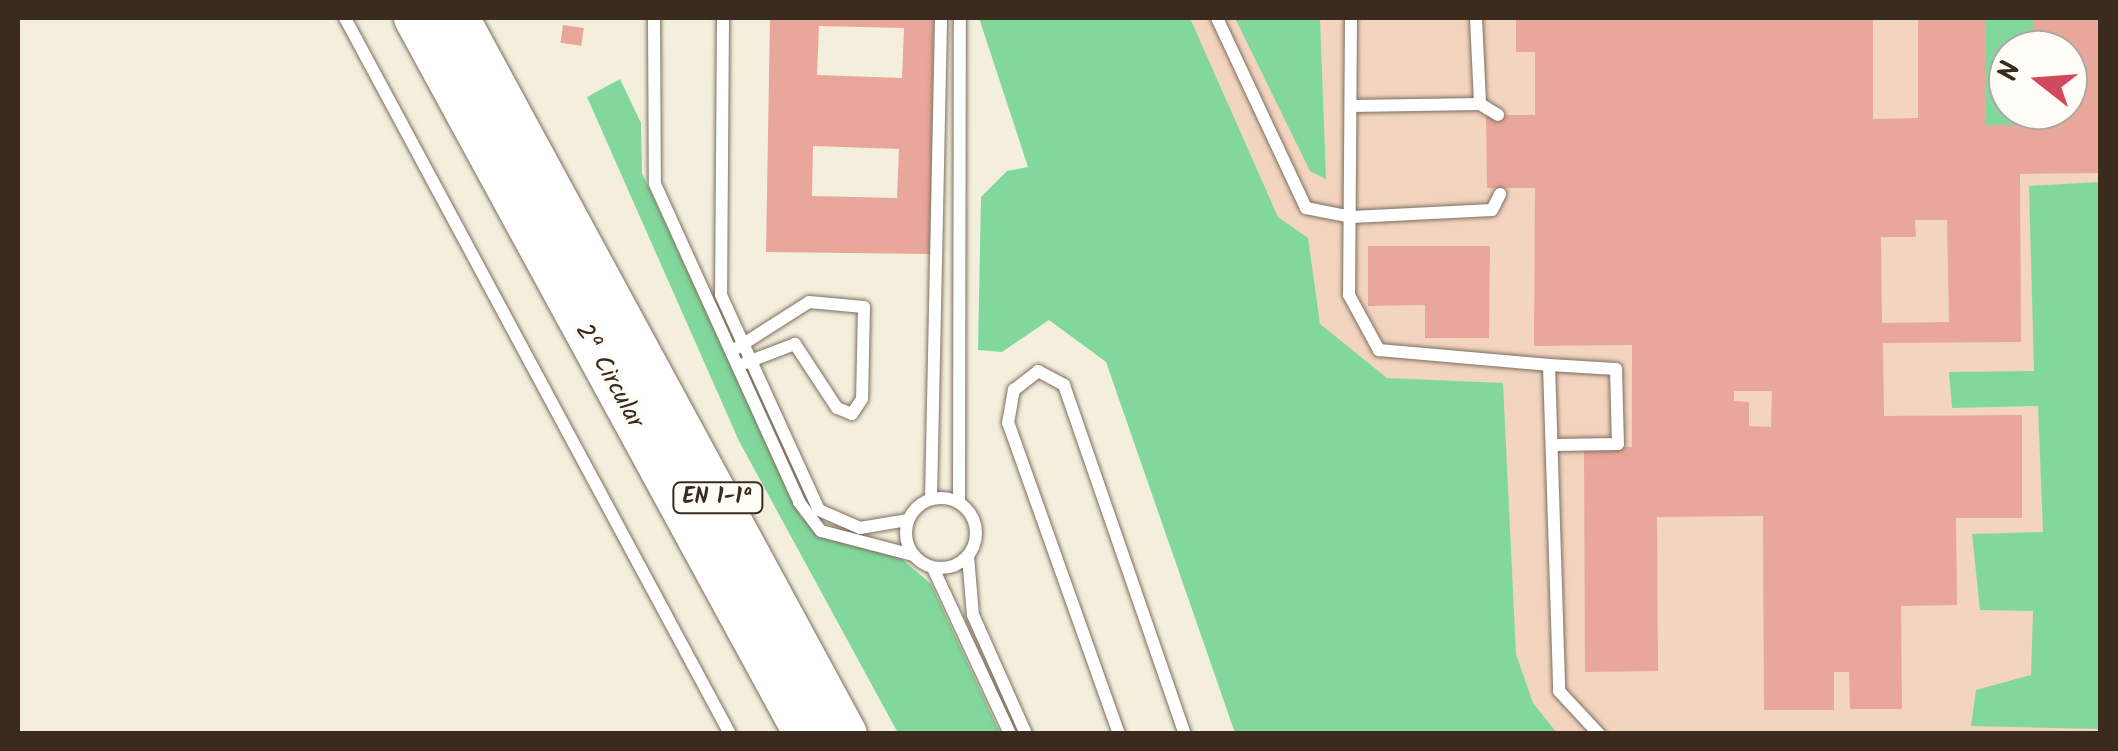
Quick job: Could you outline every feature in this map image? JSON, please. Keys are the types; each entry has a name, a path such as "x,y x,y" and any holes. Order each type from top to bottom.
{"highway":[{"name":"2ª Circular","path":"415,18 805,734"},
{"name":"2ª Circular","path":"458,18 846,734"}],"lane":[{"path":"346,18 730,734"},
{"path":"654,18 656,184 737,348 816,527 912,555 934,568 1010,734"},
{"path":"722,18 716,270 737,348"},
{"path":"744,364 818,510 860,528 908,520 931,499 942,18"},
{"path":"960,18 960,502 976,534 968,556 973,616 1026,734"},
{"path":"1216,18 1298,199 1320,215 1492,210 1500,194"},
{"path":"1351,18 1349,295 1379,350 1616,369 1618,444 1554,445"},
{"path":"1476,18 1480,104"},
{"path":"1352,106 1480,104 1498,115"},
{"path":"737,348 809,302 864,307 862,398 852,414 837,408 795,344 744,364"},
{"path":"1549,364 1560,691 1600,734"},
{"path":"1119,734 1008,423 1014,390 1038,371 1064,384 1185,734"},
{"path":"931,499 960,502"},
{"path":"908,520 912,555"},
{"path":"934,568 968,556"}],"shaded area":[{"path":"998,18 2100,18 2100,733 1250,733"}],"green space":[{"path":"979,18 1190,18 1278,217 1308,238 1320,324 1387,378 1503,383 1516,654 1533,703 1557,733 1235,733 1106,362 1049,320 1002,352 978,350 981,197 1007,171 1028,167"},
{"path":"1235,18 1320,18 1326,179 1310,171"},
{"path":"1986,18 2033,18 2033,30 1988,30 1986,125"},
{"path":"620,79 641,123 642,173 801,517 896,554 931,584 1000,733 898,733 739,441 587,97"},
{"path":"2100,182 2100,729 1971,726 1976,690 2031,675 2033,611 1980,610 1972,534 2043,532 2038,406 1952,408 1949,372 2034,371 2029,186"}],"building":[{"path":"770,18 934,18 930,254 766,252","holes":["819,26 904,28 902,78 817,75","813,146 899,149 897,198 812,196"]},
{"path":"1516,18 1873,18 1873,119 1918,118 1918,18 1986,18 1988,130 2088,130 2088,30 2033,30 2033,18 2100,18 2100,173 2020,174 2021,342 1883,343 1884,416 2022,415 2022,518 1956,518 1957,605 1901,606 1902,709 1850,709 1849,672 1834,672 1834,710 1764,710 1763,516 1657,517 1658,671 1585,672 1584,447 1632,447 1632,345 1534,346 1535,188 1487,188 1486,115 1535,115 1535,52 1516,52","holes":["1915,220 1947,220 1949,322 1882,323 1881,237 1916,237","1734,391 1772,391 1771,427 1749,426 1749,402 1734,401"]},
{"path":"563,25 584,28 581,46 560,43"},
{"path":"1368,246 1490,246 1489,338 1425,338 1425,305 1368,306"}]}
